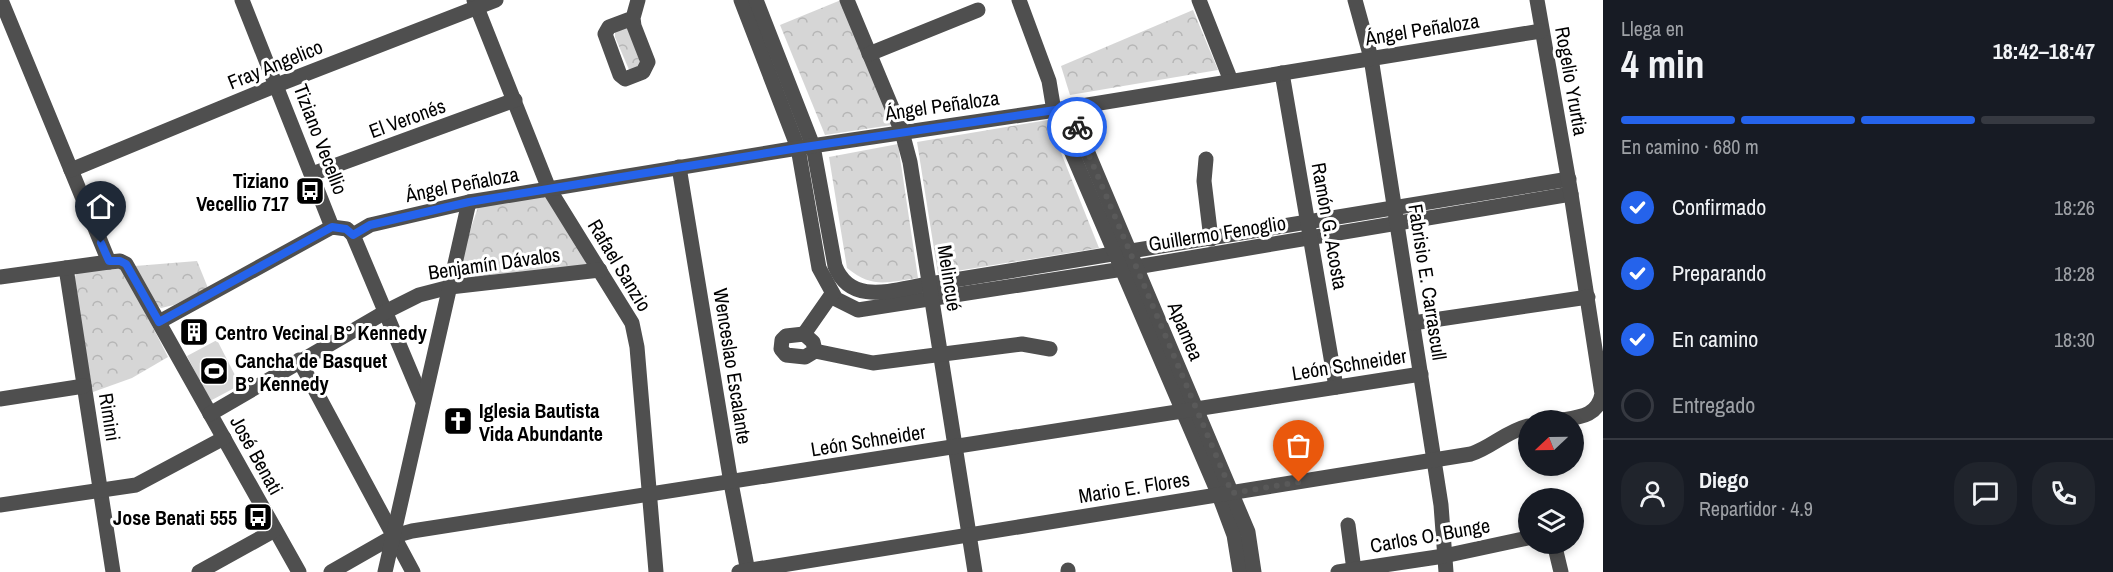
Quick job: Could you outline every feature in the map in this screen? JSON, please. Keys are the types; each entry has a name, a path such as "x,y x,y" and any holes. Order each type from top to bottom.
{"street":[{"path":"0,277 109,261 2,0"},
{"name":"Tiziano Vecellio","path":"242,0 312,174 387,311 422,399"},
{"name":"Fray Angelico","path":"71,170 475,4 496,0"},
{"path":"633,18 638,0"},
{"path":"741,0 806,147"},
{"path":"756,0 806,147 819,268 834,296 804,334 786,336 782,340 782,350 786,355 797,358 815,351 873,363 1022,344 1050,349"},
{"name":"Melincué","path":"847,0 902,132 910,162 975,572"},
{"name":"Apamea","path":"1019,0 1049,81 1225,494 1248,532 1254,572"},
{"path":"1199,0 1231,81"},
{"name":"Fabrisio E. Carrascull","path":"1355,0 1371,58 1395,208 1435,460 1446,572"},
{"name":"Rogelio Yrurtia","path":"1537,0 1570,187 1602,394 1600,406 1591,413 1584,415"},
{"name":"Rafael Sanzio","path":"475,4 549,189 632,323 635,334 656,572"},
{"path":"869,54 978,10"},
{"name":"Ángel Peñaloza","path":"159,322 342,230 469,202 902,132 1062,110 1541,31"},
{"name":"Ramón G. Acosta","path":"1282,73 1336,387"},
{"name":"El Veronés","path":"312,174 515,100"},
{"name":"Guillermo Fenoglio","path":"806,147 835,266 845,285 854,291 867,293 1395,208 1570,187"},
{"path":"1206,159 1204,181 1211,239"},
{"name":"Wenceslao Escalante","path":"679,167 745,572"},
{"name":"Guillermo Fenoglio","path":"834,296 858,310 932,300 1397,224 1570,187"},
{"path":"385,572 422,399 469,202"},
{"name":"José Benati","path":"109,261 120,261 126,264 299,572"},
{"name":"Rimini","path":"66,268 113,572"},
{"name":"Benjamín Dávalos","path":"210,414 299,360 419,295 450,287 600,270"},
{"name":"León Schneider","path":"1413,323 1588,297"},
{"path":"804,334 813,342 815,351"},
{"path":"299,360 413,572"},
{"name":"León Schneider","path":"331,572 394,536 1421,374"},
{"path":"1,395 84,386"},
{"name":"Mario E. Flores","path":"745,572 1435,460 1481,451 1504,434 1518,429"},
{"path":"0,505 101,491 146,481 224,438"},
{"name":"Apamea","path":"1225,494 1240,572"},
{"path":"1346,571 1348,525"},
{"path":"200,572 275,530"},
{"name":"Carlos O. Bunge","path":"1346,571 1372,569 1518,540"},
{"path":"1557,554 1561,572"}],"green space":[{"path":"841,0 892,125 825,135 780,25"},
{"path":"1193,10 1218,70 1070,95 1061,66"},
{"path":"627,26 642,67 630,72 615,37 615,32"},
{"path":"1048,120 1099,248 938,274 917,142"},
{"path":"898,144 918,278 889,282 873,281 856,275 847,268 829,157"},
{"path":"546,190 585,257 586,264 580,269 465,279 457,270 478,207"},
{"path":"197,261 208,288 174,305 161,308 153,302 135,266"},
{"path":"117,266 125,273 168,357 132,378 93,392 72,282 77,273"},
{"name":"Cancha de Basquet B° Kennedy","path":"217,340 240,385 210,401 187,356"}],"way so far":[{"path":"1077,127 1232,493 1299,482"}],"place":[{"name":"Tiziano Vecellio 717","path":"310,191"},
{"name":"Centro Vecinal B° Kennedy","path":"194,332"},
{"name":"Cancha de Basquet B° Kennedy","path":"214,371"},
{"name":"Iglesia Bautista Vida Abundante","path":"458,421"},
{"name":"Jose Benati 555","path":"258,517"}],"route":[{"path":"101,243 109,261 120,261 126,264 159,322 332,227 346,229 353,235 370,225 469,202 798,148 1069,108 1077,127"}]}
